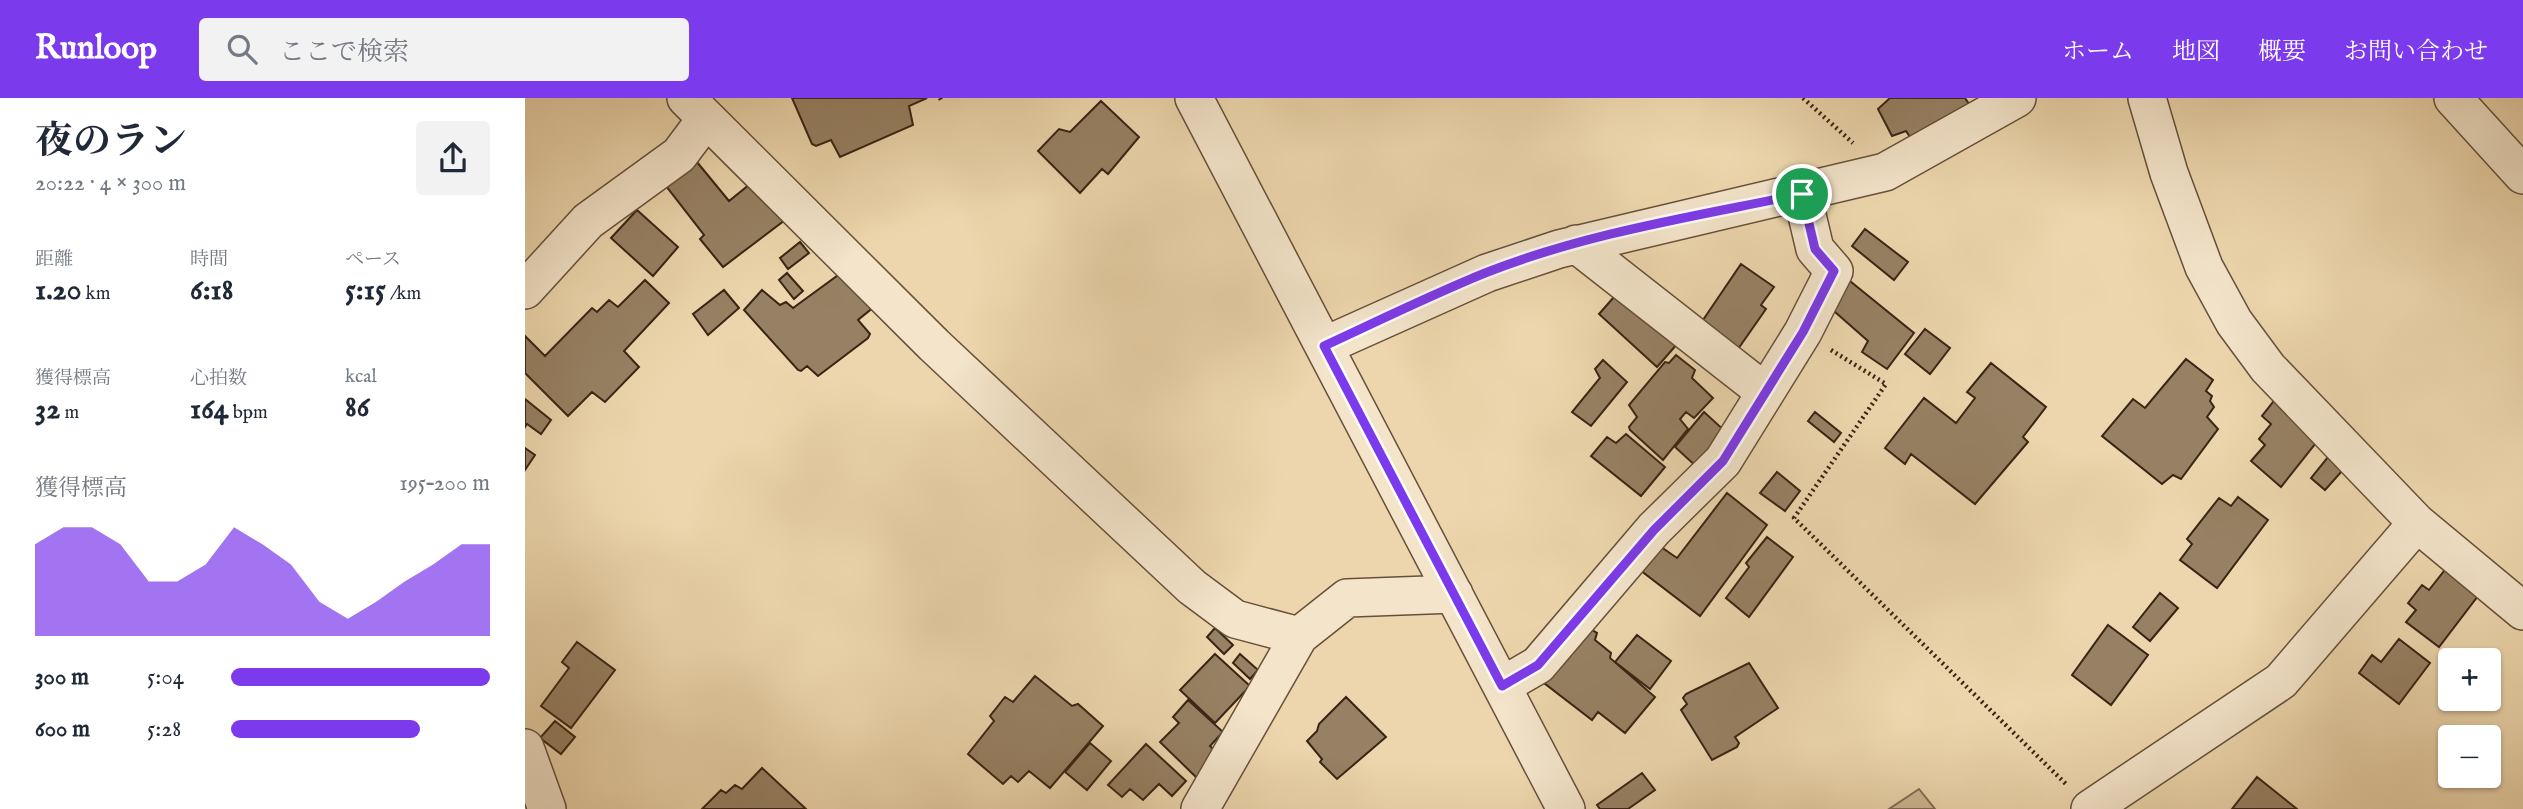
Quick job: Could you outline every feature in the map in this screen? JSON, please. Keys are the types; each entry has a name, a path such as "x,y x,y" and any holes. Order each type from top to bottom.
{"street":[{"path":"1193,98 1566,809"},
{"path":"1324,346 1487,272 1577,244 1802,194 1885,172 2017,98"},
{"path":"2147,98 2169,173 2204,267 2234,322 2268,368 2417,523 2523,611"},
{"path":"2453,98 2523,175"},
{"path":"525,290 588,221 679,155 696,109 934,345 1192,587 1235,619 1299,636"},
{"path":"1502,686 1538,665 1654,530 1723,461 1803,332 1834,271 1815,249 1802,194"},
{"path":"1577,244 1765,392"},
{"path":"2091,809 2281,681 2417,523"},
{"path":"1201,809 1299,636 1346,598 1454,594"},
{"path":"525,748 538,805"}],"path":[{"path":"1804,98 1885,172"},
{"path":"1803,332 1886,384 1794,518 2091,809"}],"shaded area":[{"path":"1919,789 1935,809 1889,809"}],"building":[{"path":"792,98 927,98 909,106 913,125 840,157 831,140 816,146 812,144"},
{"path":"1890,98 1965,98 1969,104 1910,137 1906,131 1892,136 1878,109"},
{"path":"1101,101 1139,137 1108,174 1102,169 1080,193 1038,151 1059,129 1070,132"},
{"path":"692,156 729,201 755,180 785,220 723,267 700,239 704,235 663,182"},
{"path":"637,210 678,247 653,276 611,238"},
{"path":"1865,229 1908,262 1894,280 1852,246"},
{"path":"800,242 809,253 788,269 780,258"},
{"path":"1741,264 1774,287 1761,305 1766,309 1738,349 1701,323"},
{"path":"852,265 880,302 858,320 870,334 868,338 818,376 807,366 801,371 798,370 744,310 762,290 780,305 786,302 793,308"},
{"path":"787,273 803,291 794,299 779,280"},
{"path":"1845,277 1914,333 1887,369 1862,352 1868,341 1826,304"},
{"path":"645,280 669,303 624,351 639,367 605,402 592,392 568,416 525,373 525,336 545,356 592,308 597,312 609,300 618,307"},
{"path":"1621,289 1678,343 1657,367 1599,314"},
{"path":"724,290 739,308 708,335 693,314"},
{"path":"1925,329 1950,348 1930,374 1905,354"},
{"path":"1676,355 1695,370 1692,378 1713,398 1694,418 1686,412 1680,419 1688,429 1663,460 1630,430 1629,427 1637,417 1629,405 1665,362 1669,363"},
{"path":"2186,359 2213,380 2206,391 2212,396 2210,401 2214,407 2207,417 2218,429 2181,479 2173,475 2162,484 2102,436 2133,399 2145,408"},
{"path":"1603,360 1627,382 1591,426 1572,412 1600,378 1595,369"},
{"path":"1991,363 2046,407 2023,437 2028,442 1975,504 1911,454 1905,464 1885,448 1924,398 1956,423 1975,398 1967,392"},
{"path":"2277,397 2319,439 2281,487 2251,461 2265,445 2259,439 2271,424 2262,416"},
{"path":"525,399 551,420 541,434 527,424 525,427"},
{"path":"1704,412 1727,433 1698,468 1675,447"},
{"path":"1815,412 1841,433 1834,442 1808,421"},
{"path":"1626,434 1665,467 1641,496 1591,456 1607,437 1616,443"},
{"path":"525,448 535,455 525,470"},
{"path":"2328,457 2342,471 2325,490 2311,478"},
{"path":"1777,472 1800,491 1785,511 1760,493"},
{"path":"1727,493 1767,525 1700,616 1640,570 1658,545 1677,558"},
{"path":"2238,497 2268,520 2217,588 2180,560 2192,544 2187,539 2219,498 2231,506"},
{"path":"1767,537 1793,557 1749,617 1726,598 1749,567 1746,563"},
{"path":"2448,566 2481,592 2439,647 2406,622 2416,610 2408,603 2422,585 2429,590"},
{"path":"2160,593 2178,608 2150,641 2133,627"},
{"path":"2108,625 2148,655 2111,705 2072,675"},
{"path":"1215,628 1233,645 1224,654 1207,637"},
{"path":"1589,628 1597,633 1595,640 1611,653 1610,658 1655,697 1625,733 1598,712 1592,720 1544,683"},
{"path":"1637,635 1671,661 1650,689 1615,662"},
{"path":"2399,639 2430,663 2399,704 2359,673 2372,655 2381,662"},
{"path":"577,642 615,670 571,728 541,706 569,668 562,662"},
{"path":"1215,654 1250,686 1215,723 1180,690"},
{"path":"1240,654 1258,670 1250,679 1233,663"},
{"path":"1749,663 1778,708 1735,737 1739,743 1737,747 1712,760 1681,710 1687,704 1683,698 1686,694"},
{"path":"1035,676 1072,706 1078,704 1103,726 1050,788 1029,771 1018,782 1011,776 1003,784 968,754 994,721 990,716 1005,697 1013,702"},
{"path":"1346,697 1386,737 1337,779 1320,762 1322,759 1307,741 1317,731 1319,724"},
{"path":"1188,700 1223,732 1210,746 1220,756 1198,779 1160,742 1179,723 1173,717"},
{"path":"555,721 575,737 561,754 540,738"},
{"path":"1090,743 1111,761 1087,790 1065,772"},
{"path":"1146,744 1186,781 1172,796 1159,784 1143,800 1130,789 1122,797 1108,785"},
{"path":"762,768 806,809 702,809 721,790 726,793 735,785 742,789"},
{"path":"1642,773 1655,790 1628,809 1600,809 1597,805"},
{"path":"2257,777 2297,809 2232,809"}],"route":[{"path":"1802,194 1815,249 1834,271 1803,332 1737,442 1723,461 1654,530 1538,665 1502,686 1324,346 1487,272 1559,249 1635,229 1802,194"}]}
